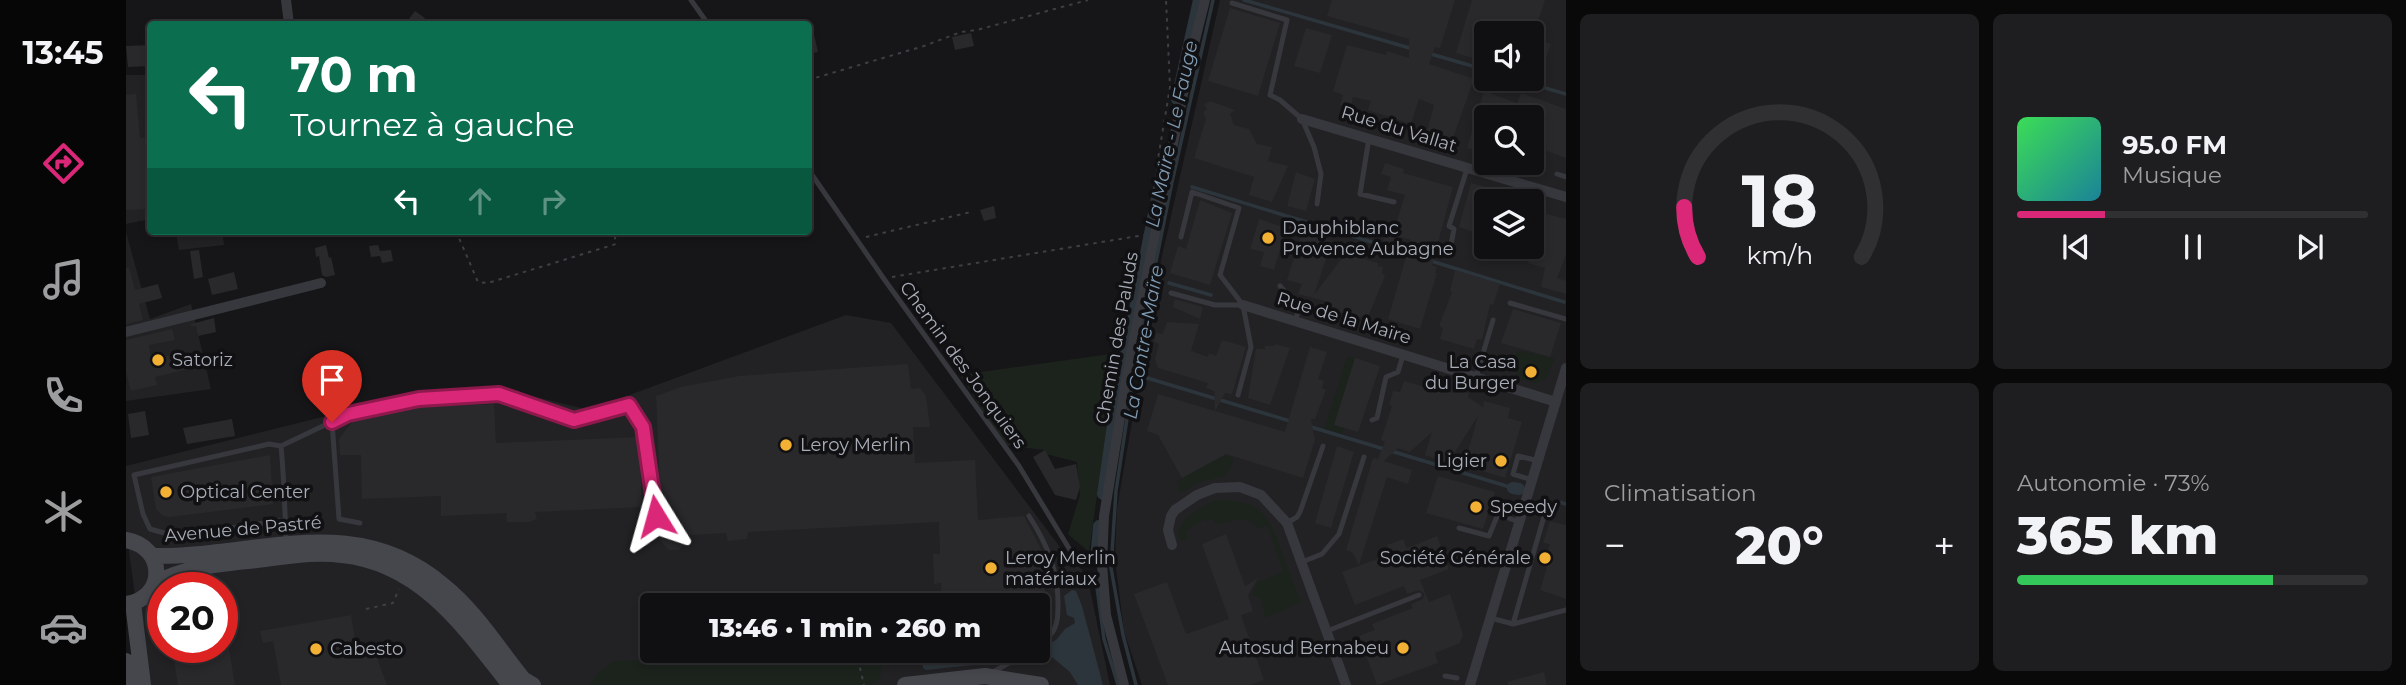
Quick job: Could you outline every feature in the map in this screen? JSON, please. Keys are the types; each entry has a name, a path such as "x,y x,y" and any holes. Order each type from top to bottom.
{"street":[{"path":"286,0 289,21"},
{"name":"Chemin des Paluds","path":"1124,685 1106,615 1102,564 1104,516 1128,369 1188,64 1205,0"},
{"name":"Rue du Vallat","path":"1302,119 1474,169"},
{"name":"Rue du Vallat","path":"1505,175 1566,197"},
{"path":"126,332 321,283"},
{"name":"Rue de la Maïre","path":"1243,305 1556,402"},
{"path":"1469,685 1566,368"},
{"path":"1172,545 1168,537 1168,523 1175,510 1198,495 1215,488 1240,487 1261,495 1287,523 1344,683"},
{"path":"129,537 152,556 155,572"},
{"name":"Avenue de Pastré","path":"152,556 183,556 328,541 354,543 410,562 445,586 523,679 533,685"},
{"name":"Avenue de Pastré","path":"179,572 304,554 345,555 386,566 431,593 462,625 510,685"},
{"name":"Avenue de Pastré","path":"130,604 147,594"},
{"path":"130,604 143,685"},
{"path":"1460,681 1476,660"},
{"path":"1476,660 1476,685"},
{"path":"126,661 130,685"},
{"path":"905,685 985,676 1041,685"}],"lane":[{"path":"691,0 706,21"},
{"path":"1232,4 1287,20 1270,95 1302,119 1314,146 1321,174 1317,204"},
{"path":"1368,138 1360,194 1394,202"},
{"path":"1450,250 1454,229 1449,226 1468,169"},
{"path":"1557,174 1566,177"},
{"name":"Chemin des Jonquiers","path":"812,175 1019,466 1070,550 1083,561 1102,564"},
{"path":"1181,237 1192,192 1239,208 1220,275 1243,305 1251,347 1238,395"},
{"path":"1280,286 1298,307 1296,322"},
{"path":"1171,293 1214,305 1243,305"},
{"path":"1510,303 1566,319"},
{"path":"1476,377 1493,320"},
{"path":"1372,420 1377,418 1387,377 1398,372 1403,355"},
{"path":"285,520 175,536 150,529 134,475 269,444 281,446 348,414 419,399 499,394 574,420 629,405 643,427 656,516 644,526"},
{"path":"332,422 339,519 360,523"},
{"path":"281,446 286,544"},
{"path":"1287,523 1300,512 1323,446"},
{"path":"1532,480 1513,474 1518,456 1539,461"},
{"path":"1302,562 1322,554 1339,534 1364,457"},
{"path":"1513,624 1545,513"},
{"path":"1459,528 1489,536 1498,514 1519,522"},
{"path":"1029,516 1044,538 1054,564 1058,587 1058,619 1050,635"},
{"path":"1327,631 1419,595"},
{"path":"1488,617 1513,624 1566,610"},
{"path":"985,676 1008,663"},
{"path":"1445,676 1460,681"}],"path":[{"path":"812,79 924,46 961,32 1088,0"},
{"path":"1157,165 1170,87 1166,0"},
{"path":"857,240 971,212"},
{"path":"458,235 478,282 488,283 615,244 614,235"},
{"path":"884,279 1143,235"},
{"path":"1120,348 1128,310"},
{"path":"366,608 393,603"},
{"path":"859,663 864,685"}],"shaded area":[{"path":"1220,0 1566,0 1566,685 1142,685 1124,631 1115,560 1117,508 1157,278"},
{"path":"126,75 147,75 147,220 126,224"},
{"path":"126,232 150,319 191,304 211,389 126,401"},
{"path":"177,235 223,235 224,245 179,250"},
{"path":"846,315 891,323 1063,551 1087,575 1110,685 147,685 126,529 126,466 419,393 499,388 589,410"},
{"path":"1517,350 1555,358 1546,379 1536,383 1514,378 1516,372 1512,372"},
{"path":"1117,353 1089,552 1068,534 1080,495 1077,462 1046,454 1044,450 1004,445 960,375"},
{"path":"1347,357 1355,358 1334,425 1344,428 1342,434 1324,429"},
{"path":"1226,455 1234,460 1226,476 1199,482 1181,493 1176,481"},
{"path":"1215,500 1244,503 1254,507 1268,520 1301,602 1265,618 1261,598 1252,595 1257,582 1283,572 1267,525 1258,529 1244,519 1217,525 1213,519 1204,519 1186,531 1187,538 1181,541 1178,532 1184,521"},
{"path":"1072,590 1076,591 1103,685 1078,685 1070,672 1050,655 1050,643 1075,623 1074,618 1067,615 1064,596"},
{"path":"613,661 880,663 882,667 880,679 871,685 590,685 594,677"},
{"path":"923,663 978,663 926,670"}],"building":[{"path":"1332,0 1455,0 1440,48 1435,47 1429,64 1474,79 1450,146 1430,139 1431,132 1427,131 1434,105 1419,99 1411,124 1368,110 1371,101 1353,97 1351,106 1347,108 1340,105 1343,95 1333,91 1347,45 1386,55 1387,51 1409,58 1409,39 1327,16"},
{"path":"1472,0 1545,0 1538,21 1474,21 1474,58 1456,53"},
{"path":"1230,8 1280,23 1258,96 1208,81"},
{"path":"415,11 425,18 423,21 407,21"},
{"path":"812,25 818,52 812,53"},
{"path":"1306,28 1332,35 1320,73 1294,66"},
{"path":"971,33 974,46 955,50 952,37"},
{"path":"1544,42 1551,44 1544,64"},
{"path":"147,45 147,66 128,67 126,46"},
{"path":"1484,91 1517,103 1521,93 1566,109 1566,158 1544,150 1544,105 1480,105"},
{"path":"136,94 140,138 147,137 147,209 126,210 126,95"},
{"path":"1210,101 1235,110 1230,114 1234,125 1249,129 1257,144 1272,147 1268,161 1288,166 1272,202 1249,195 1254,177 1194,158 1206,119 1203,112 1207,109 1204,105"},
{"path":"1474,125 1474,150 1467,148"},
{"path":"1385,163 1404,169 1403,173 1453,187 1432,265 1437,267 1437,273 1420,329 1388,319 1411,240 1401,237 1396,248 1382,244 1384,237 1389,236 1390,230 1394,230 1405,195 1387,190 1391,177 1381,174"},
{"path":"1296,172 1315,179 1306,211 1287,206"},
{"path":"1471,183 1486,187 1474,189 1474,232 1459,227"},
{"path":"1200,200 1232,213 1210,285 1170,273 1178,246 1186,249"},
{"path":"994,206 996,218 984,221 980,210"},
{"path":"1544,213 1566,219 1566,254 1557,278 1566,281 1566,294 1541,287 1545,268 1528,263 1529,259 1544,259"},
{"name":"Dauphiblanc Provence Aubagne","path":"1259,219 1286,228 1274,270 1260,266 1264,252 1250,249"},
{"path":"1302,232 1332,241 1314,295 1345,254 1378,263 1378,266 1383,267 1382,273 1385,276 1368,317 1362,316 1359,319 1328,307 1329,302 1298,294 1302,284 1287,280"},
{"path":"326,245 335,275 326,277 322,275 315,248"},
{"path":"378,245 380,251 391,250 393,261 382,263 380,256 371,257 369,246"},
{"path":"199,250 203,277 194,279 190,251"},
{"path":"129,267 135,290 158,284 162,298 139,304 143,320 126,324 126,268"},
{"path":"1455,270 1500,284 1493,305 1490,304 1482,340 1477,339 1474,349 1440,339 1443,328 1439,326 1452,292 1450,291"},
{"path":"234,272 238,289 212,295 208,279"},
{"path":"1175,299 1203,307 1200,319 1173,307"},
{"path":"1513,309 1561,323 1550,357 1501,343"},
{"path":"214,318 216,332 198,336 196,326 191,326 191,324"},
{"path":"1167,322 1199,324 1191,351 1208,357 1209,353 1216,356 1222,340 1246,347 1232,394 1225,393 1215,411 1214,391 1206,388 1208,383 1158,368 1155,359 1159,344 1154,342 1156,333 1163,334"},
{"name":"Satoriz","path":"172,329 175,340 149,345 151,358 188,353 192,368 155,377 157,385 131,391 126,372 126,340"},
{"path":"1275,344 1290,348 1270,405 1248,398 1256,349 1265,349 1265,346"},
{"path":"1310,347 1327,352 1318,379 1324,381 1322,388 1326,390 1315,419 1311,419 1315,440 1303,478 1226,454 1182,478 1158,435 1147,431 1158,394 1285,432"},
{"path":"1355,358 1380,366 1358,432 1334,425"},
{"name":"Leroy Merlin","path":"908,364 911,389 920,388 926,396 930,427 913,427 915,463 975,460 978,520 1024,516 1041,549 1043,564 1047,566 1047,572 1044,572 1045,593 941,593 941,583 934,584 933,554 940,554 939,522 748,532 747,539 728,541 726,533 691,535 679,550 669,550 658,538 674,522 661,509 656,396 681,387 739,376"},
{"path":"1404,381 1444,393 1454,393 1455,390 1469,393 1468,397 1483,407 1484,401 1510,408 1508,418 1522,422 1505,478 1464,465 1478,416 1448,463 1425,455 1432,432 1410,452 1398,448 1384,461 1412,470 1408,484 1387,477 1359,565 1353,553 1346,550 1373,458 1378,459 1385,442 1381,440 1392,406 1389,405 1393,391 1400,392"},
{"path":"494,404 496,443 639,437 642,507 535,512 537,519 529,522 507,522 506,513 441,516 441,496 362,499 361,455 340,455 339,439 355,418 404,408"},
{"path":"145,411 149,435 131,438 128,414"},
{"path":"232,419 235,436 187,444 183,428"},
{"path":"1337,446 1354,452 1331,528 1315,523"},
{"path":"1045,450 1055,469 1076,464 1080,487 1076,500 1055,495 1033,457"},
{"path":"270,455 273,504 170,517 163,516 156,509 151,477"},
{"path":"1438,476 1495,492 1483,529 1426,513"},
{"path":"1550,521 1566,525 1566,599 1540,590 1547,567 1542,566 1550,544 1543,543"},
{"path":"1226,534 1245,586 1258,578 1248,595 1253,611 1241,615 1264,680 1250,685 1168,685 1134,594 1167,582 1186,634 1229,619 1202,544"},
{"path":"1437,536 1449,569 1420,580 1429,602 1450,594 1463,635 1460,643 1435,653 1438,663 1377,685 1359,636 1375,630 1372,624 1413,608 1411,604 1423,599 1424,594 1419,590 1407,594 1404,586 1355,605 1342,572 1391,554 1387,545 1403,539 1407,548"},
{"name":"Cabesto","path":"351,615 358,656 375,653 387,685 281,685 273,641 263,643 260,631"},
{"path":"174,663 231,663 235,685 178,685"},
{"path":"1544,672 1547,685 1508,685 1507,682"}],"waterway":[{"name":"La Maïre - Le Fauge","path":"1177,99 1199,0"},
{"name":"La Contre-Maïre","path":"1136,685 1123,635 1111,568 1116,491 1135,366 1172,182 1213,0"},
{"path":"1244,0 1413,49"},
{"path":"1431,54 1474,67"},
{"path":"1544,88 1566,94"},
{"name":"La Maïre - Le Fauge","path":"1103,494 1115,410 1165,158"},
{"path":"1192,187 1411,254"},
{"path":"1428,260 1564,302"},
{"path":"1169,283 1211,295"},
{"path":"1134,374 1290,421"},
{"path":"1311,427 1384,449"},
{"path":"1391,451 1513,488"},
{"path":"1513,488 1519,489"},
{"path":"1559,502 1566,504"},
{"name":"La Maïre - Le Fauge","path":"1096,559 1099,526"},
{"path":"1095,573 1104,639 1118,685"}],"place":[{"name":"Dauphiblanc Provence Aubagne","path":"1268,238"},
{"name":"Satoriz","path":"158,360"},
{"name":"La Casa du Burger","path":"1531,372"},
{"name":"Leroy Merlin","path":"786,445"},
{"name":"Ligier","path":"1501,461"},
{"name":"Optical Center","path":"166,492"},
{"name":"Speedy","path":"1476,507"},
{"name":"Société Générale","path":"1545,558"},
{"name":"Leroy Merlin matériaux","path":"991,568"},
{"name":"Autosud Bernabeu","path":"1403,648"},
{"name":"Cabesto","path":"316,649"}],"route":[{"path":"332,422 348,414 419,399 499,394 574,420 629,405 643,427 656,516"}]}
